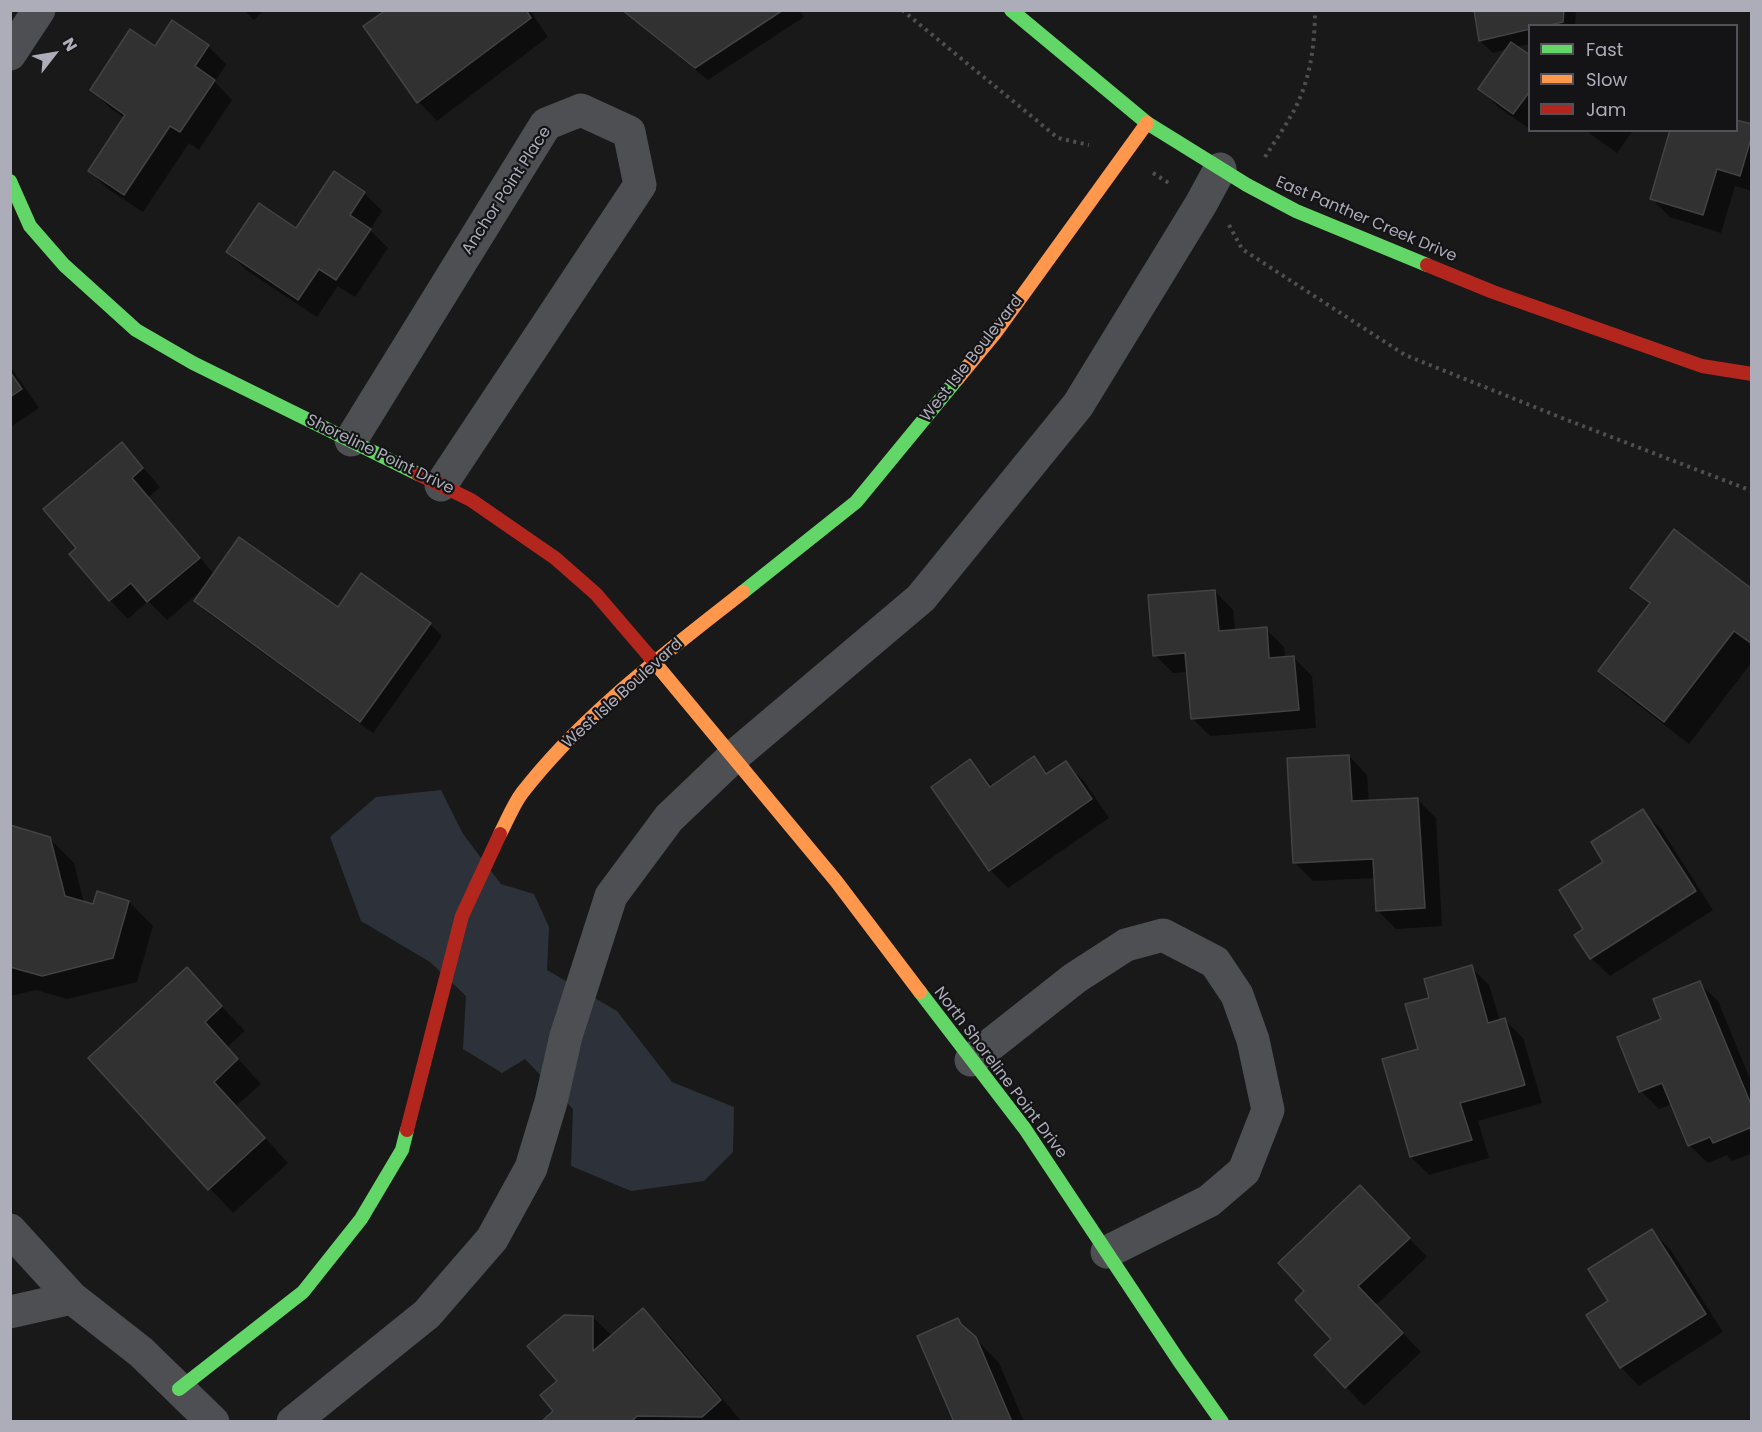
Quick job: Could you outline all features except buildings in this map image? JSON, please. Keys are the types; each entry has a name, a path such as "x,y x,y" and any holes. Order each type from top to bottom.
{"street":[{"path":"10,54 39,10"},
{"name":"East Panther Creek Drive","path":"1011,10 1147,123 1233,177 1296,211 1493,292 1702,366 1752,374"},
{"name":"Anchor Point Place","path":"351,440 546,124 581,110 629,132 640,185 441,485"},
{"name":"West Isle Boulevard","path":"179,1389 303,1292 361,1219 402,1150 462,916 491,851 520,795 578,730 656,662 856,502 996,332 1147,123"},
{"path":"293,1422 427,1314 492,1239 531,1168 551,1102 566,1036 585,971 611,896 669,818 733,757 921,598 1078,405 1201,204 1233,177"},
{"name":"Shoreline Point Drive","path":"10,181 30,226 64,265 136,330 193,363 471,500 555,558 596,594 656,662 733,757"},
{"name":"North Shoreline Point Drive","path":"733,757 836,881 1024,1129 1222,1422"},
{"path":"971,1060 1075,978 1126,945 1163,935 1215,962 1237,995 1244,1013 1253,1040 1268,1110 1244,1171 1209,1201 1107,1252"},
{"path":"10,1230 72,1298 141,1352 213,1422"},
{"path":"10,1312 72,1298"}],"path":[{"path":"902,10 1058,138 1125,154 1224,217 1242,249 1405,355 1752,490"},
{"path":"1233,177 1294,112 1310,68 1315,38 1315,10"}],"shaded area":[{"path":"441,790 463,834 501,884 534,894 549,927 547,970 617,1011 672,1082 734,1107 733,1152 704,1181 631,1191 571,1166 573,1109 525,1059 502,1073 463,1049 466,996 430,962 361,921 330,837 376,797"}],"traffic: fast":[{"path":"1011,10 1147,123 1247,185 1296,211 1427,265"},
{"path":"10,181 30,226 64,265 136,330 193,363 418,474"},
{"path":"743,592 856,502 958,378"},
{"path":"920,992 1025,1129 1222,1422"},
{"path":"179,1389 303,1292 361,1219 402,1150 407,1130"}],"traffic: slow":[{"path":"958,378 996,332 1147,123"},
{"path":"500,834 522,793 571,737 626,686 743,592"},
{"path":"650,657 836,881 920,992"}],"traffic: jam":[{"path":"1427,265 1493,292 1702,366 1752,374"},
{"path":"418,474 471,500 555,558 596,594 650,657"},
{"path":"407,1130 462,916 500,834"}]}
